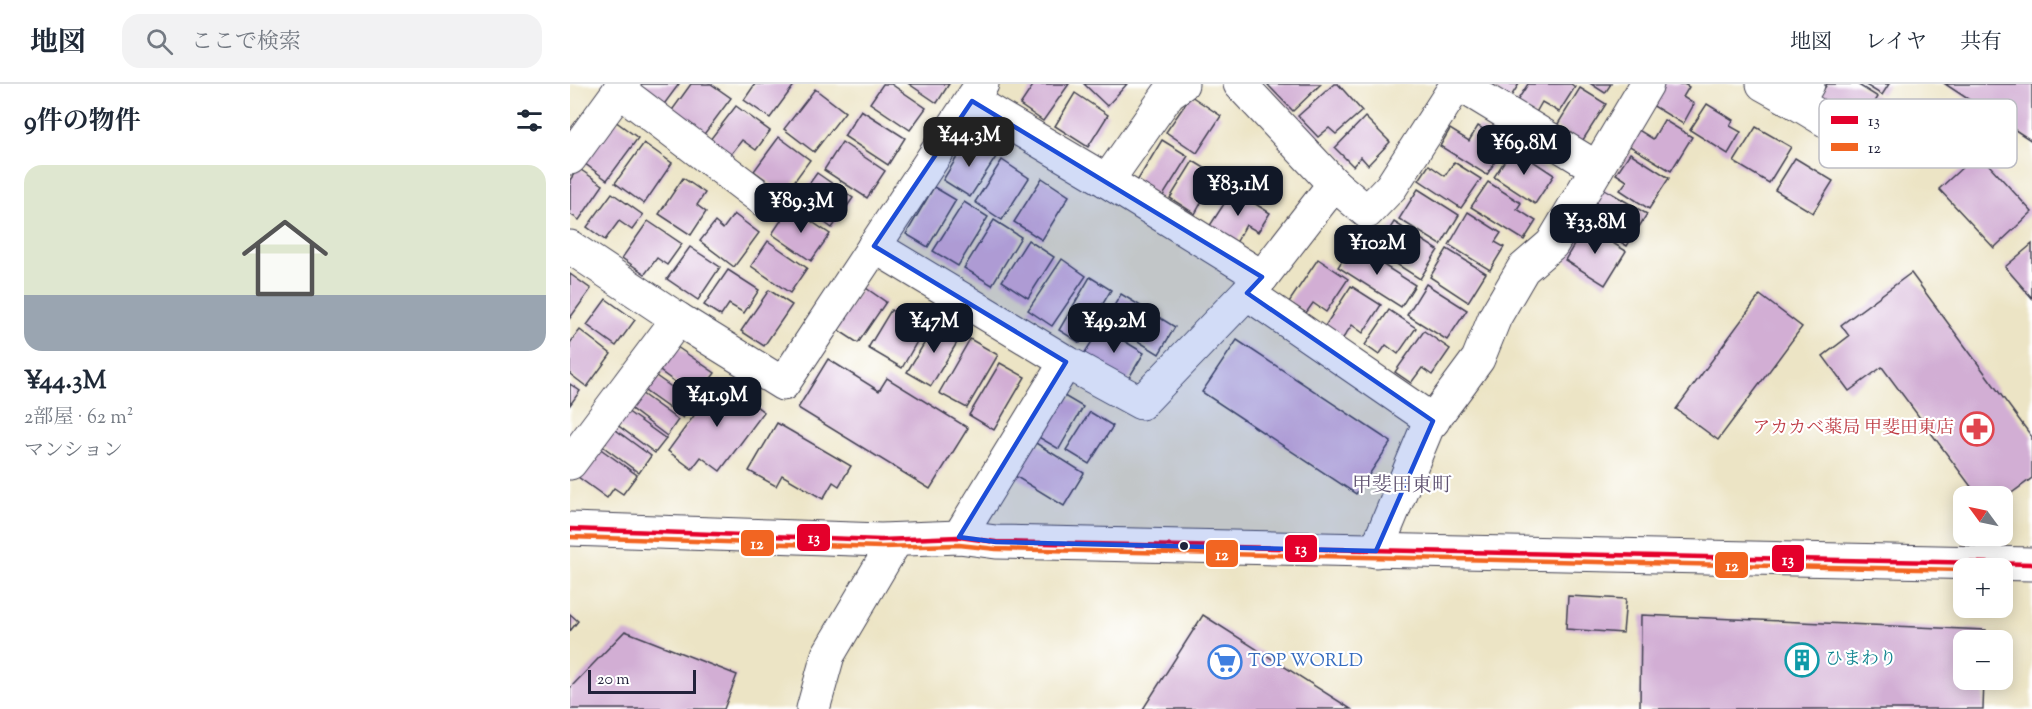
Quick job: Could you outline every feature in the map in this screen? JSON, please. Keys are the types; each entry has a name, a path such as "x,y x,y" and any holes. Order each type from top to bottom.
{"street":[{"path":"1107,181 1169,93 1182,84"},
{"path":"1240,84 1334,184 1367,212 1391,187 1458,84 1597,168"},
{"path":"1376,551 1427,428 1478,359 1495,317 1523,269 1552,244 1647,84"},
{"path":"1763,84 1802,93 1819,108"},
{"path":"570,158 621,87 765,201"},
{"path":"570,247 678,319 783,384 977,92 1254,285 1433,421"},
{"path":"874,246 1066,362 1141,404 1254,285 1334,184"},
{"path":"570,464 678,319"},
{"path":"959,537 1066,362"},
{"path":"570,529 896,540 959,537 996,542 2032,564"},
{"path":"813,709 828,655 896,540"},
{"path":"828,655 837,709"}],"highlighted area":[{"path":"972,101 1262,277 1247,293 1433,421 1376,551 996,542 959,537 1066,362 874,246"}],"building":[{"path":"637,84 679,84 662,107"},
{"path":"691,84 711,84 731,98 702,137 670,113"},
{"path":"755,84 795,84 770,118 744,100"},
{"path":"883,84 891,84 926,108 910,130 870,103"},
{"path":"909,84 949,84 937,103"},
{"path":"1034,84 1069,84 1043,121 1020,105"},
{"path":"1084,84 1127,84 1107,106"},
{"path":"1321,84 1293,111 1268,85"},
{"path":"1334,84 1338,84 1362,111 1336,134 1329,128 1318,137 1298,116"},
{"path":"1490,84 1519,84 1508,101"},
{"path":"1528,84 1571,84 1575,87 1559,112 1542,102 1534,116 1515,104"},
{"path":"1591,84 1611,84 1605,93"},
{"path":"1658,84 1684,84 1689,87 1683,97 1694,104 1683,124 1647,102"},
{"path":"1827,84 1857,84 1878,97 1877,99 1819,99 1819,104 1816,102"},
{"path":"1864,84 1889,84 1882,95"},
{"path":"1945,84 2032,84 2032,141 2017,131 2017,99 1968,99"},
{"path":"1580,88 1606,104 1581,143 1556,127"},
{"path":"815,89 845,112 814,152 784,129"},
{"path":"1075,93 1108,115 1088,147 1055,126"},
{"path":"1191,96 1221,116 1197,153 1166,132"},
{"path":"1707,104 1733,120 1730,126 1741,132 1728,154 1690,130"},
{"path":"736,106 770,131 756,150 742,140 729,157 709,141"},
{"path":"861,110 905,138 888,165 844,136"},
{"path":"1365,117 1390,142 1368,165 1361,157 1353,166 1335,148"},
{"path":"611,118 638,138 607,180 580,160"},
{"path":"1664,120 1692,137 1671,171 1628,145 1637,129 1653,139"},
{"path":"1478,126 1506,143 1487,175 1440,146 1450,129 1469,141"},
{"path":"1756,127 1791,147 1769,183 1734,162"},
{"path":"779,137 810,160 785,194 754,171"},
{"path":"968,139 996,157 970,197 943,180"},
{"path":"1162,140 1188,156 1161,199 1136,183"},
{"path":"842,142 885,171 867,198 824,170"},
{"path":"644,143 672,163 644,204 615,183"},
{"path":"1513,148 1554,175 1535,204 1494,177"},
{"path":"1630,153 1669,178 1649,209 1620,190 1627,181 1616,174"},
{"path":"1795,158 1833,181 1813,213 1775,190"},
{"path":"1002,160 1029,178 1002,220 975,202"},
{"path":"1193,161 1229,183 1218,201 1206,194 1195,214 1170,198"},
{"path":"1454,162 1481,179 1461,208 1419,180 1429,165 1445,176"},
{"path":"578,168 603,185 579,220 570,214 570,180"},
{"path":"1962,168 1992,168 2032,212 1994,248 1939,189"},
{"path":"817,173 853,198 832,228 796,202"},
{"path":"683,178 705,193 697,205 706,212 691,235 659,214"},
{"path":"1042,178 1069,196 1042,240 1014,222"},
{"path":"1488,182 1521,203 1517,209 1536,221 1524,240 1471,207"},
{"path":"934,187 956,200 928,247 906,234"},
{"path":"1601,187 1647,214 1627,246 1599,229 1608,214 1591,204"},
{"path":"1418,189 1459,215 1441,245 1399,219"},
{"path":"1233,190 1270,213 1258,232 1246,225 1236,243 1209,227"},
{"path":"612,193 643,215 632,230 619,221 605,240 587,227"},
{"path":"964,202 988,217 958,266 933,251"},
{"path":"790,207 830,234 811,261 772,234"},
{"path":"1468,212 1501,233 1495,242 1504,247 1490,270 1449,245"},
{"path":"734,214 759,233 734,267 700,241 715,222 723,229"},
{"path":"994,220 1021,237 992,285 964,268"},
{"path":"648,221 682,244 667,265 657,258 645,274 622,258"},
{"path":"1394,222 1438,250 1420,279 1376,251"},
{"path":"1585,226 1626,251 1605,285 1565,260"},
{"path":"1028,240 1054,257 1028,298 1002,281"},
{"path":"768,241 807,268 790,293 751,266"},
{"path":"2032,244 2032,298 2005,267"},
{"path":"1352,245 1415,285 1401,307 1338,267"},
{"path":"690,247 720,267 698,300 667,279"},
{"path":"1447,249 1486,273 1468,302 1430,277"},
{"path":"1062,259 1086,276 1052,326 1028,310"},
{"path":"1318,259 1348,279 1326,312 1313,303 1306,313 1289,302"},
{"path":"728,270 759,290 744,313 729,304 721,316 704,305"},
{"path":"1911,273 2032,437 2032,478 2013,492 2013,486 1971,486 1882,367 1849,391 1823,356 1849,336 1841,325"},
{"path":"570,274 591,289 570,318"},
{"path":"1090,277 1111,290 1080,343 1059,330"},
{"path":"1426,284 1467,310 1447,340 1407,315"},
{"path":"863,286 886,302 858,343 835,328"},
{"path":"1351,286 1381,305 1363,333 1352,325 1341,341 1323,329"},
{"path":"769,290 792,305 764,346 741,331"},
{"path":"1121,294 1175,327 1159,354 1105,321"},
{"path":"1760,295 1802,327 1718,440 1676,409"},
{"path":"606,299 635,320 616,346 587,325"},
{"path":"891,310 924,329 902,368 868,348"},
{"path":"1389,310 1416,328 1398,354 1386,345 1379,355 1365,345"},
{"path":"937,322 961,336 931,386 907,372"},
{"path":"1101,327 1144,353 1127,381 1084,354"},
{"path":"580,330 611,354 587,387 570,374 570,343"},
{"path":"1424,331 1450,349 1432,375 1422,368 1411,383 1395,372"},
{"path":"970,339 998,355 967,408 939,393"},
{"path":"1237,340 1391,442 1356,494 1202,392"},
{"path":"677,347 715,373 697,398 660,371"},
{"path":"828,359 879,391 887,378 968,428 930,489 798,408"},
{"path":"1000,363 1025,377 994,430 969,415"},
{"path":"656,376 694,403 683,418 645,391"},
{"path":"720,380 764,412 720,471 701,457 692,469 668,451"},
{"path":"570,384 580,391 570,405"},
{"path":"641,393 678,420 667,436 630,408"},
{"path":"1059,393 1083,407 1059,449 1035,435"},
{"path":"627,411 666,439 655,453 616,424"},
{"path":"1090,412 1113,426 1089,464 1066,450"},
{"path":"777,423 851,466 839,486 833,482 823,499 782,475 776,486 749,471"},
{"path":"613,428 651,456 639,473 601,445"},
{"path":"1031,440 1084,473 1064,506 1010,473"},
{"path":"595,445 637,475 623,494 614,488 607,498 574,474"},
{"path":"1568,596 1626,599 1623,633 1566,629"},
{"path":"570,614 578,621 570,631"},
{"name":"TOP WORLD","path":"1203,615 1351,709 1143,709"},
{"name":"ひまわり","path":"1641,615 1986,630 1953,630 1953,690 1984,690 1983,709 1640,709"},
{"path":"625,631 737,675 724,709 570,709 570,688"}],"transit line":[{"name":"13","path":"570,529 881,540 959,537 996,542 2032,564"},
{"name":"12","path":"570,537 881,547 959,545 996,549 1953,570"}],"place":[{"name":"アカカベ薬局 甲斐田東店","path":"1977,429"},
{"name":"ひまわり","path":"1802,660"},
{"name":"TOP WORLD","path":"1225,662"}],"district":[{"name":"甲斐田東町","path":"1402,486"}]}
